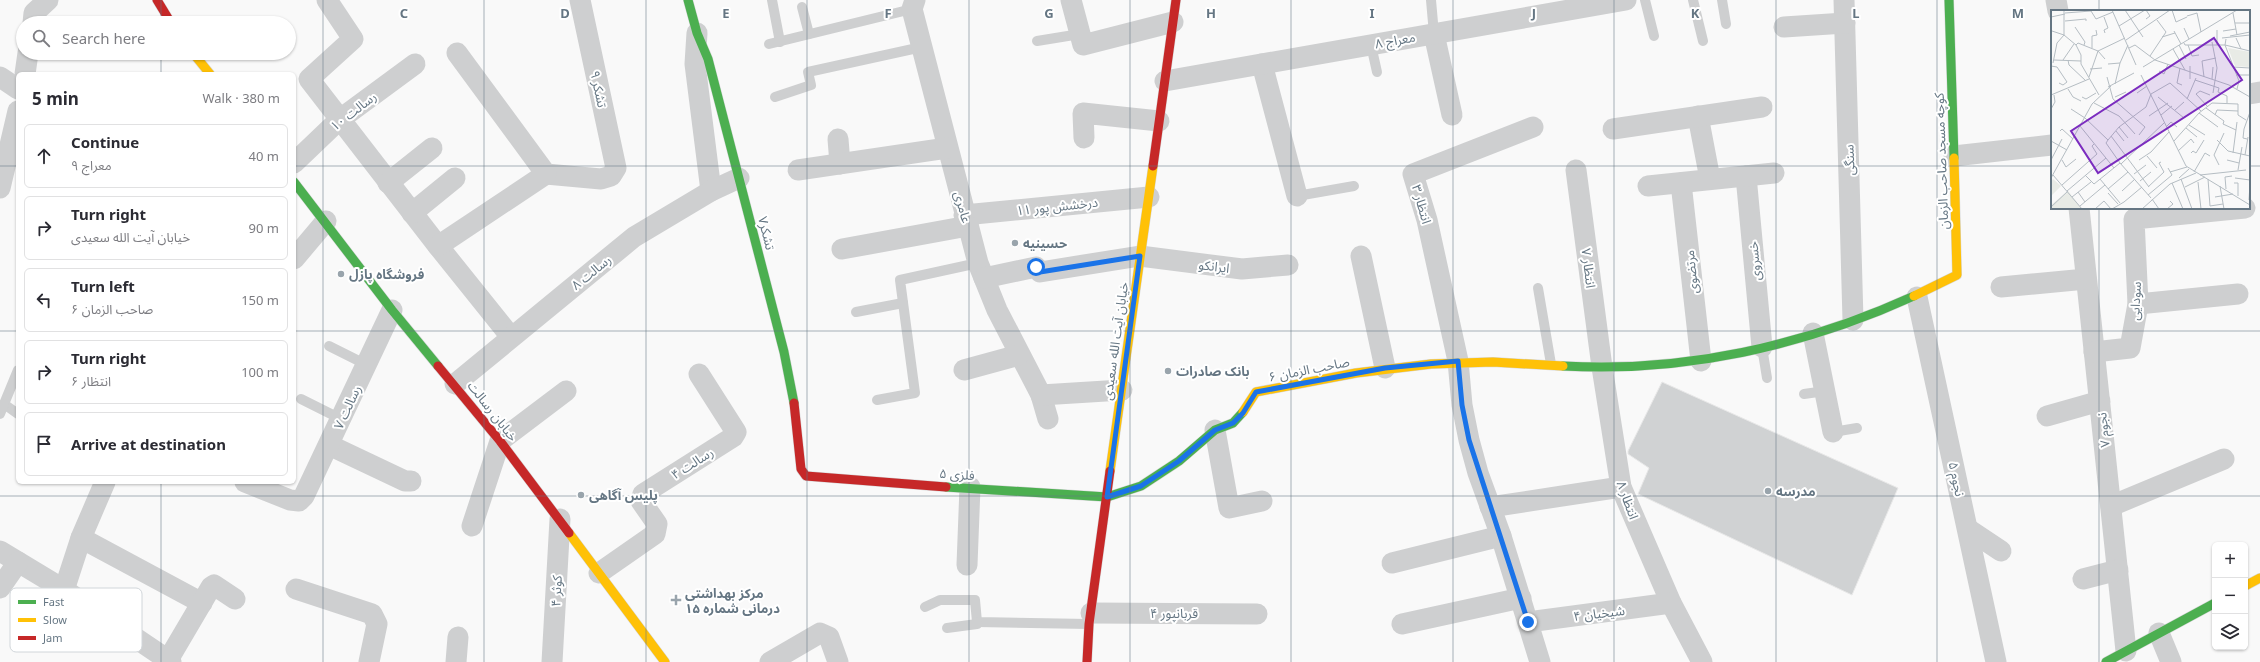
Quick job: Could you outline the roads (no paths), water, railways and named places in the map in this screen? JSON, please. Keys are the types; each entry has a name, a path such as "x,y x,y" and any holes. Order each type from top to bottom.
{"street":[{"path":"34,16 34,13 48,0"},
{"path":"157,0 167,16"},
{"path":"328,0 353,39 309,79 388,183 511,337"},
{"name":"تشکر ۹","path":"546,174 601,179 610,176 616,168 580,0"},
{"name":"تشکر۷","path":"688,0 697,33 708,59 784,352 793,398 801,469 806,476"},
{"path":"1071,0 1082,40 1173,22"},
{"name":"خیابان آیت الله سعیدی","path":"1086,662 1090,618 1176,0"},
{"name":"معراج ۸","path":"1165,81 1626,0"},
{"name":"سنگی","path":"1844,0 1853,320"},
{"name":"کوچه مسجد صاحب الزمان","path":"1917,297 1957,275 1949,0"},
{"path":"2056,0 2058,10"},
{"name":"عامری","path":"913,5 922,47 966,220 981,271 1019,355 1041,395 1048,419"},
{"path":"1784,27 1845,23"},
{"path":"697,33 695,64 711,191"},
{"path":"1434,34 1452,115"},
{"path":"438,246 546,174 457,53"},
{"path":"25,72 27,60"},
{"path":"199,60 208,72"},
{"name":"رسالت ۱۰","path":"296,161 339,120 415,64"},
{"path":"1262,64 1297,196"},
{"path":"0,77 16,88"},
{"path":"2250,94 2260,92"},
{"path":"1613,129 1762,107"},
{"path":"1084,138 1083,113 1159,121"},
{"path":"1698,116 1710,179"},
{"path":"0,188 16,120"},
{"name":"انتظار ۳","path":"1458,361 1427,220 1413,174 1533,127"},
{"path":"838,138 840,164"},
{"path":"1954,156 2051,144"},
{"path":"388,183 432,148"},
{"path":"798,170 948,148"},
{"name":"انتظار ۷","path":"1576,170 1602,367"},
{"path":"1648,186 1774,173"},
{"name":"خسروی","path":"1746,176 1762,347"},
{"path":"412,213 455,178"},
{"name":"رسالت ۸","path":"455,384 634,237 711,191 739,178"},
{"name":"مرتضوی","path":"1681,183 1700,361"},
{"name":"خیابان رسالت","path":"296,184 326,221 392,310 455,384 500,441 560,519 665,662"},
{"name":"درخشش پور ۱۱","path":"842,249 966,220 1149,197"},
{"path":"2250,208 2260,206"},
{"name":"نجوم ۷","path":"2079,209 2126,652"},
{"name":"سودایی","path":"2094,352 2130,348 2138,304 2134,218 2233,209"},
{"path":"296,257 326,221"},
{"name":"ایرانکو","path":"981,271 1036,267 1040,272 1140,256 1242,269 1288,265"},
{"path":"1361,256 1385,368"},
{"path":"2001,287 2086,279"},
{"path":"2138,304 2238,294"},
{"name":"صاحب الزمان ۶","path":"1107,497 1141,486 1179,461 1215,430 1233,423 1243,413 1256,392 1385,368 1458,361 1602,367 1700,361 1762,347 1813,333 1917,297"},
{"name":"نجوم ۵","path":"1917,297 1996,662"},
{"name":"رسالت ۷","path":"251,484 290,500 299,502 304,496 330,445 392,310"},
{"path":"1813,333 1833,432"},
{"path":"964,370 1019,355"},
{"path":"1458,361 1462,405 1469,440 1490,507 1502,536 1540,662"},
{"name":"انتظار ۸","path":"1602,367 1621,487 1671,603 1702,662"},
{"name":"رسالت ۴","path":"599,573 655,534 657,524 641,501 643,494 733,437 736,432 699,374"},
{"path":"1041,395 1122,390"},
{"path":"472,526 500,441 566,391"},
{"path":"2047,416 2100,401"},
{"path":"1215,430 1229,508 1262,501"},
{"path":"330,445 405,481 411,481"},
{"path":"2111,506 2224,459"},
{"name":"فلزی ۵","path":"806,476 813,478 1107,497"},
{"path":"64,588 81,538 104,484"},
{"path":"1490,507 1621,487"},
{"path":"967,565 970,488"},
{"name":"کوثر ۴","path":"552,662 560,519"},
{"path":"1968,529 2001,551"},
{"path":"1392,563 1502,536"},
{"path":"81,538 202,603"},
{"path":"0,552 62,588"},
{"path":"0,588 18,562"},
{"path":"2083,579 2118,570"},
{"path":"2248,584 2260,578"},
{"path":"142,642 169,661 212,585 235,599"},
{"path":"296,589 372,614 377,624 369,662"},
{"path":"1402,624 1521,598"},
{"name":"شیخیان ۴","path":"1528,622 1671,603"},
{"path":"2106,662 2212,605"},
{"name":"قربانپور ۴","path":"1090,618 1257,614"},
{"path":"770,662 820,633 829,637 838,662"},
{"path":"2159,634 2171,662"},
{"path":"456,662 458,637"}],"lane":[{"path":"772,0 780,42"},
{"path":"1431,0 1434,34"},
{"path":"1646,0 1654,36"},
{"path":"1693,0 1703,41"},
{"path":"1722,0 1726,24"},
{"path":"770,44 913,5"},
{"path":"802,7 809,34"},
{"path":"1037,41 1082,40"},
{"path":"1371,44 1377,72"},
{"path":"775,97 811,85 808,72 922,47"},
{"path":"1297,196 1354,186"},
{"path":"877,400 915,393 900,280 981,271"},
{"path":"1538,288 1551,364"},
{"path":"856,312 903,303"},
{"path":"329,346 367,365"},
{"path":"1762,347 1767,378"},
{"path":"0,414 16,375"},
{"path":"1804,394 1825,391"},
{"path":"301,399 342,419"},
{"path":"4,404 16,413"},
{"path":"1833,432 1857,428"},
{"path":"925,607 940,600 975,600 977,622"},
{"path":"947,628 977,624 977,622 1090,618"}],"place":[{"name":"حسینیه","path":"1015,243"},
{"name":"فروشگاه پازل","path":"341,274"},
{"name":"بانک صادرات","path":"1168,371"},
{"name":"مدرسه","path":"1768,491"},
{"name":"پلیس آگاهی","path":"581,495"},
{"name":"مرکز بهداشتی درمانی شماره ۱۵","path":"676,600"}]}
